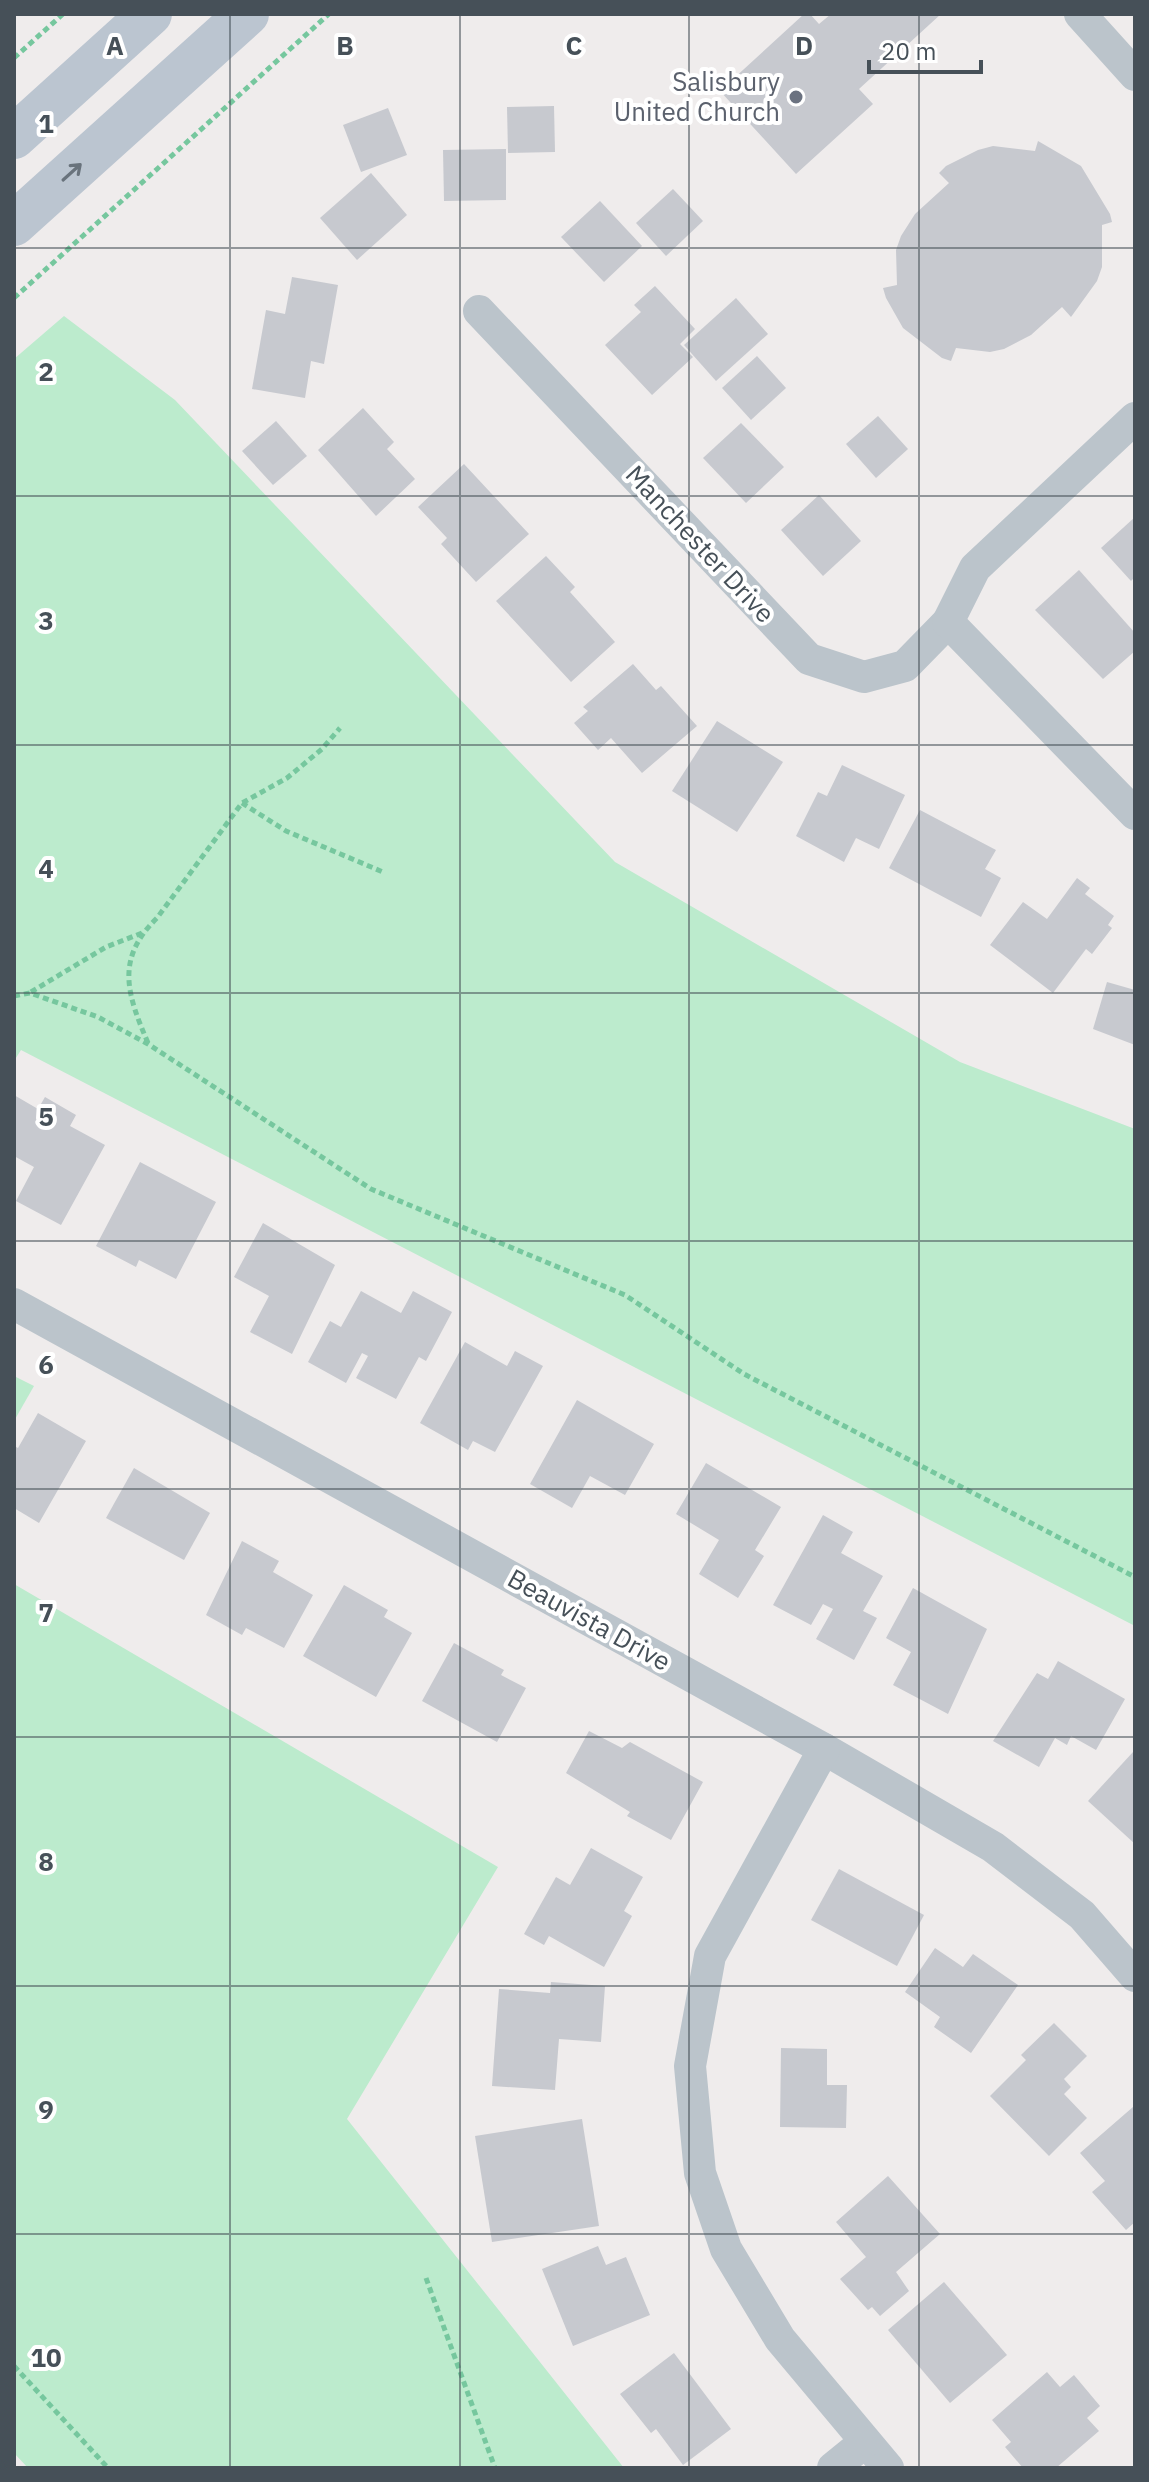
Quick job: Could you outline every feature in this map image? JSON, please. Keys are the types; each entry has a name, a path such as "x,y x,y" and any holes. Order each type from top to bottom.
{"main road":[{"path":"14,137 150,14"},
{"path":"14,224 247,14"}],"street":[{"path":"1080,14 1135,75"},
{"name":"Manchester Drive","path":"479,311 809,659 864,677 905,666 948,622 975,568 1135,418"},
{"path":"948,622 1135,814"},
{"name":"Beauvista Drive","path":"14,1304 824,1749 993,1847 1082,1915 1135,1976"},
{"path":"824,1749 710,1956 690,2066 700,2173 726,2249 780,2339 888,2468"},
{"path":"833,2468 865,2442"}],"path":[{"path":"14,58 63,14"},
{"path":"14,298 329,14"},
{"path":"148,1044 134,1010 127,962 142,933 157,918 242,803 287,778 322,749 340,728"},
{"path":"242,803 286,831 383,872"},
{"path":"14,996 30,993 106,947 142,933"},
{"path":"30,993 98,1017 148,1044 371,1189 625,1295 744,1374 1135,1577"},
{"path":"426,2278 495,2468"},
{"path":"14,2366 108,2468"}],"green space":[{"path":"64,316 175,400 615,862 960,1062 1135,1129 1135,1626 21,1050 14,1061 14,359"},
{"path":"14,1376 34,1386 14,1421"},
{"path":"14,1584 498,1867 347,2119 624,2468 28,2468 14,2453"}],"building":[{"name":"Salisbury United Church","path":"804,14 810,14 819,24 831,14 941,14 859,89 873,104 796,174 720,91"},
{"path":"554,106 555,152 508,153 507,107"},
{"path":"388,108 407,155 361,172 343,125"},
{"path":"1038,141 1081,166 1110,214 1112,222 1102,225 1102,267 1097,281 1071,317 1062,307 1031,335 1004,349 990,352 956,348 951,361 942,358 903,328 886,298 883,288 897,285 896,250 901,236 915,214 949,183 939,173 946,166 993,146 1035,151"},
{"path":"506,149 506,200 444,201 443,150"},
{"path":"371,173 407,215 357,260 320,218"},
{"path":"673,189 703,221 666,256 636,223"},
{"path":"600,201 642,246 604,282 561,237"},
{"path":"292,277 338,285 324,364 311,361 305,398 252,389 266,310 285,314"},
{"path":"655,286 695,329 680,344 693,357 652,395 605,345 641,312 634,305"},
{"path":"736,298 768,334 716,381 684,345"},
{"path":"757,356 786,388 751,420 722,388"},
{"path":"363,408 394,442 387,449 415,479 376,516 318,450"},
{"path":"878,416 908,449 876,478 846,444"},
{"path":"276,421 307,456 273,485 242,451"},
{"path":"741,423 784,467 746,503 703,458"},
{"path":"464,464 529,534 476,582 441,544 447,538 418,507"},
{"path":"819,495 861,541 823,576 781,530"},
{"path":"1135,517 1135,577 1131,581 1101,548"},
{"path":"546,556 575,587 570,592 615,642 571,682 496,601"},
{"path":"1079,570 1135,633 1135,651 1103,679 1035,610"},
{"path":"633,664 656,690 661,686 697,726 642,773 611,738 598,750 574,723 588,711 583,707"},
{"path":"717,721 783,762 737,832 672,791"},
{"path":"842,765 905,795 879,849 856,838 844,862 796,836 818,792 827,796"},
{"path":"920,810 996,850 985,869 1001,878 981,917 889,868"},
{"path":"1077,878 1090,888 1085,894 1114,916 1108,925 1112,928 1092,954 1086,949 1053,993 990,945 1023,902 1047,919"},
{"path":"1107,982 1135,990 1135,1045 1093,1029"},
{"path":"14,1095 38,1109 45,1097 76,1115 70,1126 105,1145 61,1225 16,1201 34,1167 14,1156"},
{"path":"140,1162 216,1202 176,1279 139,1260 136,1267 96,1246"},
{"path":"263,1223 335,1265 292,1354 250,1332 269,1296 234,1277"},
{"path":"361,1291 401,1313 413,1291 452,1312 426,1361 419,1357 396,1399 356,1378 368,1356 362,1353 346,1383 308,1362 330,1321 341,1327"},
{"path":"465,1342 507,1366 515,1351 543,1366 495,1452 473,1441 468,1450 420,1423"},
{"path":"577,1400 654,1444 625,1495 590,1476 572,1508 530,1484"},
{"path":"38,1413 86,1441 39,1523 14,1508 14,1446 18,1448"},
{"path":"706,1463 781,1507 755,1550 764,1556 738,1598 699,1574 719,1540 676,1514"},
{"path":"134,1468 210,1513 184,1560 106,1518"},
{"path":"823,1515 853,1532 841,1553 883,1576 863,1611 877,1618 854,1660 816,1639 833,1609 823,1604 811,1625 773,1605"},
{"path":"242,1541 279,1561 273,1572 313,1595 284,1648 246,1628 242,1635 206,1615"},
{"path":"344,1585 388,1610 384,1617 412,1633 376,1697 303,1656"},
{"path":"913,1588 987,1629 948,1714 893,1685 911,1652 886,1638"},
{"path":"454,1643 504,1670 501,1675 526,1688 497,1742 422,1701"},
{"path":"1058,1661 1125,1699 1096,1750 1071,1736 1067,1745 1055,1738 1039,1767 993,1741 1037,1673 1048,1679"},
{"path":"589,1731 622,1748 630,1742 703,1782 671,1840 627,1816 630,1812 566,1773"},
{"path":"1135,1753 1135,1844 1088,1801"},
{"path":"591,1848 643,1877 624,1911 632,1916 604,1967 549,1936 544,1945 524,1934 556,1877 570,1885"},
{"path":"839,1869 924,1915 897,1966 811,1920"},
{"path":"935,1948 963,1967 973,1954 1018,1985 971,2053 934,2027 940,2017 905,1992"},
{"path":"551,1982 605,1986 601,2042 559,2039 555,2090 492,2086 499,1989 550,1993"},
{"path":"1054,2023 1087,2056 1064,2079 1071,2087 1064,2094 1087,2118 1049,2156 990,2096 1026,2060 1021,2055"},
{"path":"781,2048 827,2049 827,2085 847,2085 846,2128 780,2127"},
{"path":"1133,2107 1135,2222 1126,2230 1092,2192 1105,2181 1080,2153"},
{"path":"582,2119 599,2226 492,2242 475,2136"},
{"path":"888,2176 940,2234 896,2272 909,2291 880,2316 872,2307 868,2310 840,2279 866,2257 836,2222"},
{"path":"598,2246 606,2265 626,2257 650,2315 573,2346 542,2269"},
{"path":"944,2282 1007,2355 950,2403 888,2330"},
{"path":"674,2353 731,2429 683,2465 656,2429 651,2433 620,2394"},
{"path":"1047,2372 1060,2387 1074,2375 1100,2406 1087,2418 1099,2431 1056,2468 1023,2468 1005,2447 1011,2442 992,2420"}],"place":[{"name":"Salisbury United Church","path":"796,97"}]}
